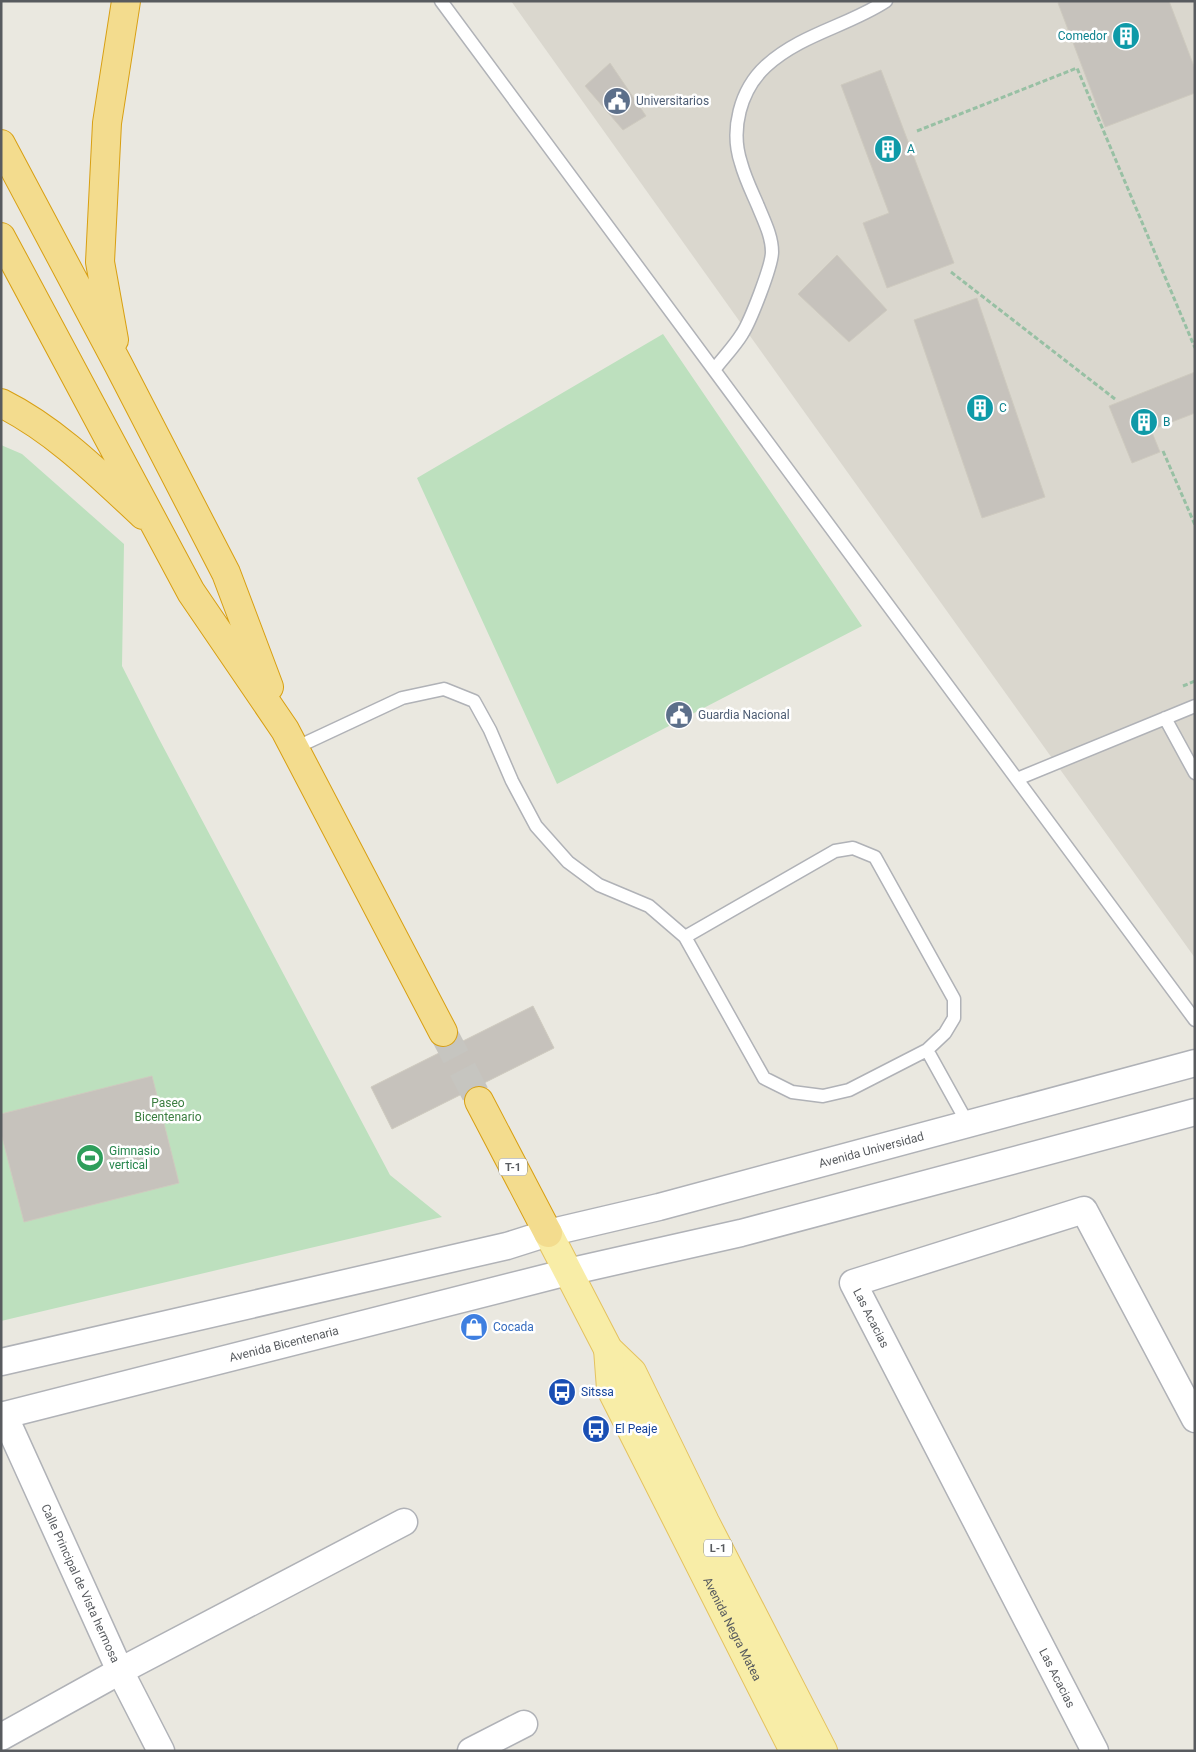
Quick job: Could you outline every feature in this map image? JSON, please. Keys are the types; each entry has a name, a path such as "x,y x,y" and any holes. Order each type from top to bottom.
{"highway":[{"path":"118,364 100,262 107,123 126,1"},
{"path":"1,144 226,573 290,739"},
{"path":"1,236 191,592 290,739 443,1032"},
{"path":"1,403 15,410 72,450 158,528"},
{"name":"T-1","path":"479,1101 548,1233"}],"main road":[{"name":"L-1","path":"548,1233 608,1349"},
{"name":"Avenida Negra Matea","path":"608,1349 611,1389 794,1751"},
{"name":"Avenida Negra Matea","path":"608,1349 632,1372 705,1522 823,1751"}],"street":[{"name":"Avenida Universidad","path":"548,1233 660,1207 1195,1063"},
{"path":"568,1272 741,1233 1195,1112"},
{"name":"Las Acacias","path":"1095,1751 853,1283 1084,1210 1195,1420"},
{"path":"1,1362 507,1246 548,1233"},
{"name":"Avenida Bicentenaria","path":"3,1415 568,1272"},
{"name":"Calle Principal de Vista hermosa","path":"3,1415 120,1671 161,1751"},
{"path":"1,1737 120,1671 404,1522"},
{"path":"471,1751 524,1724"}],"lane":[{"path":"441,1 1195,1020"},
{"path":"714,370 745,329 771,262 772,246 770,234 746,177 737,146 736,130 744,97 753,81 779,55 800,42 845,23 886,1"},
{"path":"290,739 402,698 444,689 474,701 490,730 512,781 536,826 568,862 599,885 649,906 685,937 764,1078 792,1092 823,1096 849,1090 926,1050 945,1033 954,1018 954,999 874,857 853,848 835,851 685,937"},
{"path":"1017,779 1195,706"},
{"path":"1165,718 1195,773"},
{"path":"926,1050 968,1124"}],"path":[{"path":"917,131 1077,68 1195,348"},
{"path":"951,272 1115,399"},
{"path":"1163,451 1195,525"}],"shaded area":[{"path":"511,1 1195,1 1195,958 745,329"}],"green space":[{"path":"663,334 862,626 557,784 417,478"},
{"name":"Paseo Bicentenario","path":"1,445 22,454 124,544 122,666 390,1175 442,1217 1,1321"}],"building":[{"name":"Comedor","path":"1062,1 1169,1 1195,69 1195,93 1105,127 1058,3"},
{"name":"Universitarios","path":"610,63 646,116 623,130 585,86"},
{"name":"A","path":"881,70 954,263 887,288 863,223 889,213 841,85"},
{"path":"837,255 887,310 849,342 798,294"},
{"name":"C","path":"977,298 1045,497 982,518 914,320"},
{"name":"B","path":"1195,372 1195,413 1151,430 1160,452 1132,463 1109,406"},
{"path":"533,1006 554,1048 392,1129 371,1087"},
{"name":"Gimnasio vertical","path":"152,1076 179,1183 24,1222 1,1133 1,1114"}],"tunnel":[{"path":"443,1032 479,1101"}],"place":[{"name":"Comedor","path":"1126,36"},
{"name":"Universitarios","path":"617,101"},
{"name":"A","path":"888,149"},
{"name":"C","path":"980,408"},
{"name":"B","path":"1144,422"},
{"name":"Guardia Nacional","path":"679,715"},
{"name":"Gimnasio vertical","path":"90,1158"},
{"name":"Cocada","path":"474,1327"},
{"name":"Sitssa","path":"562,1392"},
{"name":"El Peaje","path":"596,1429"}]}
